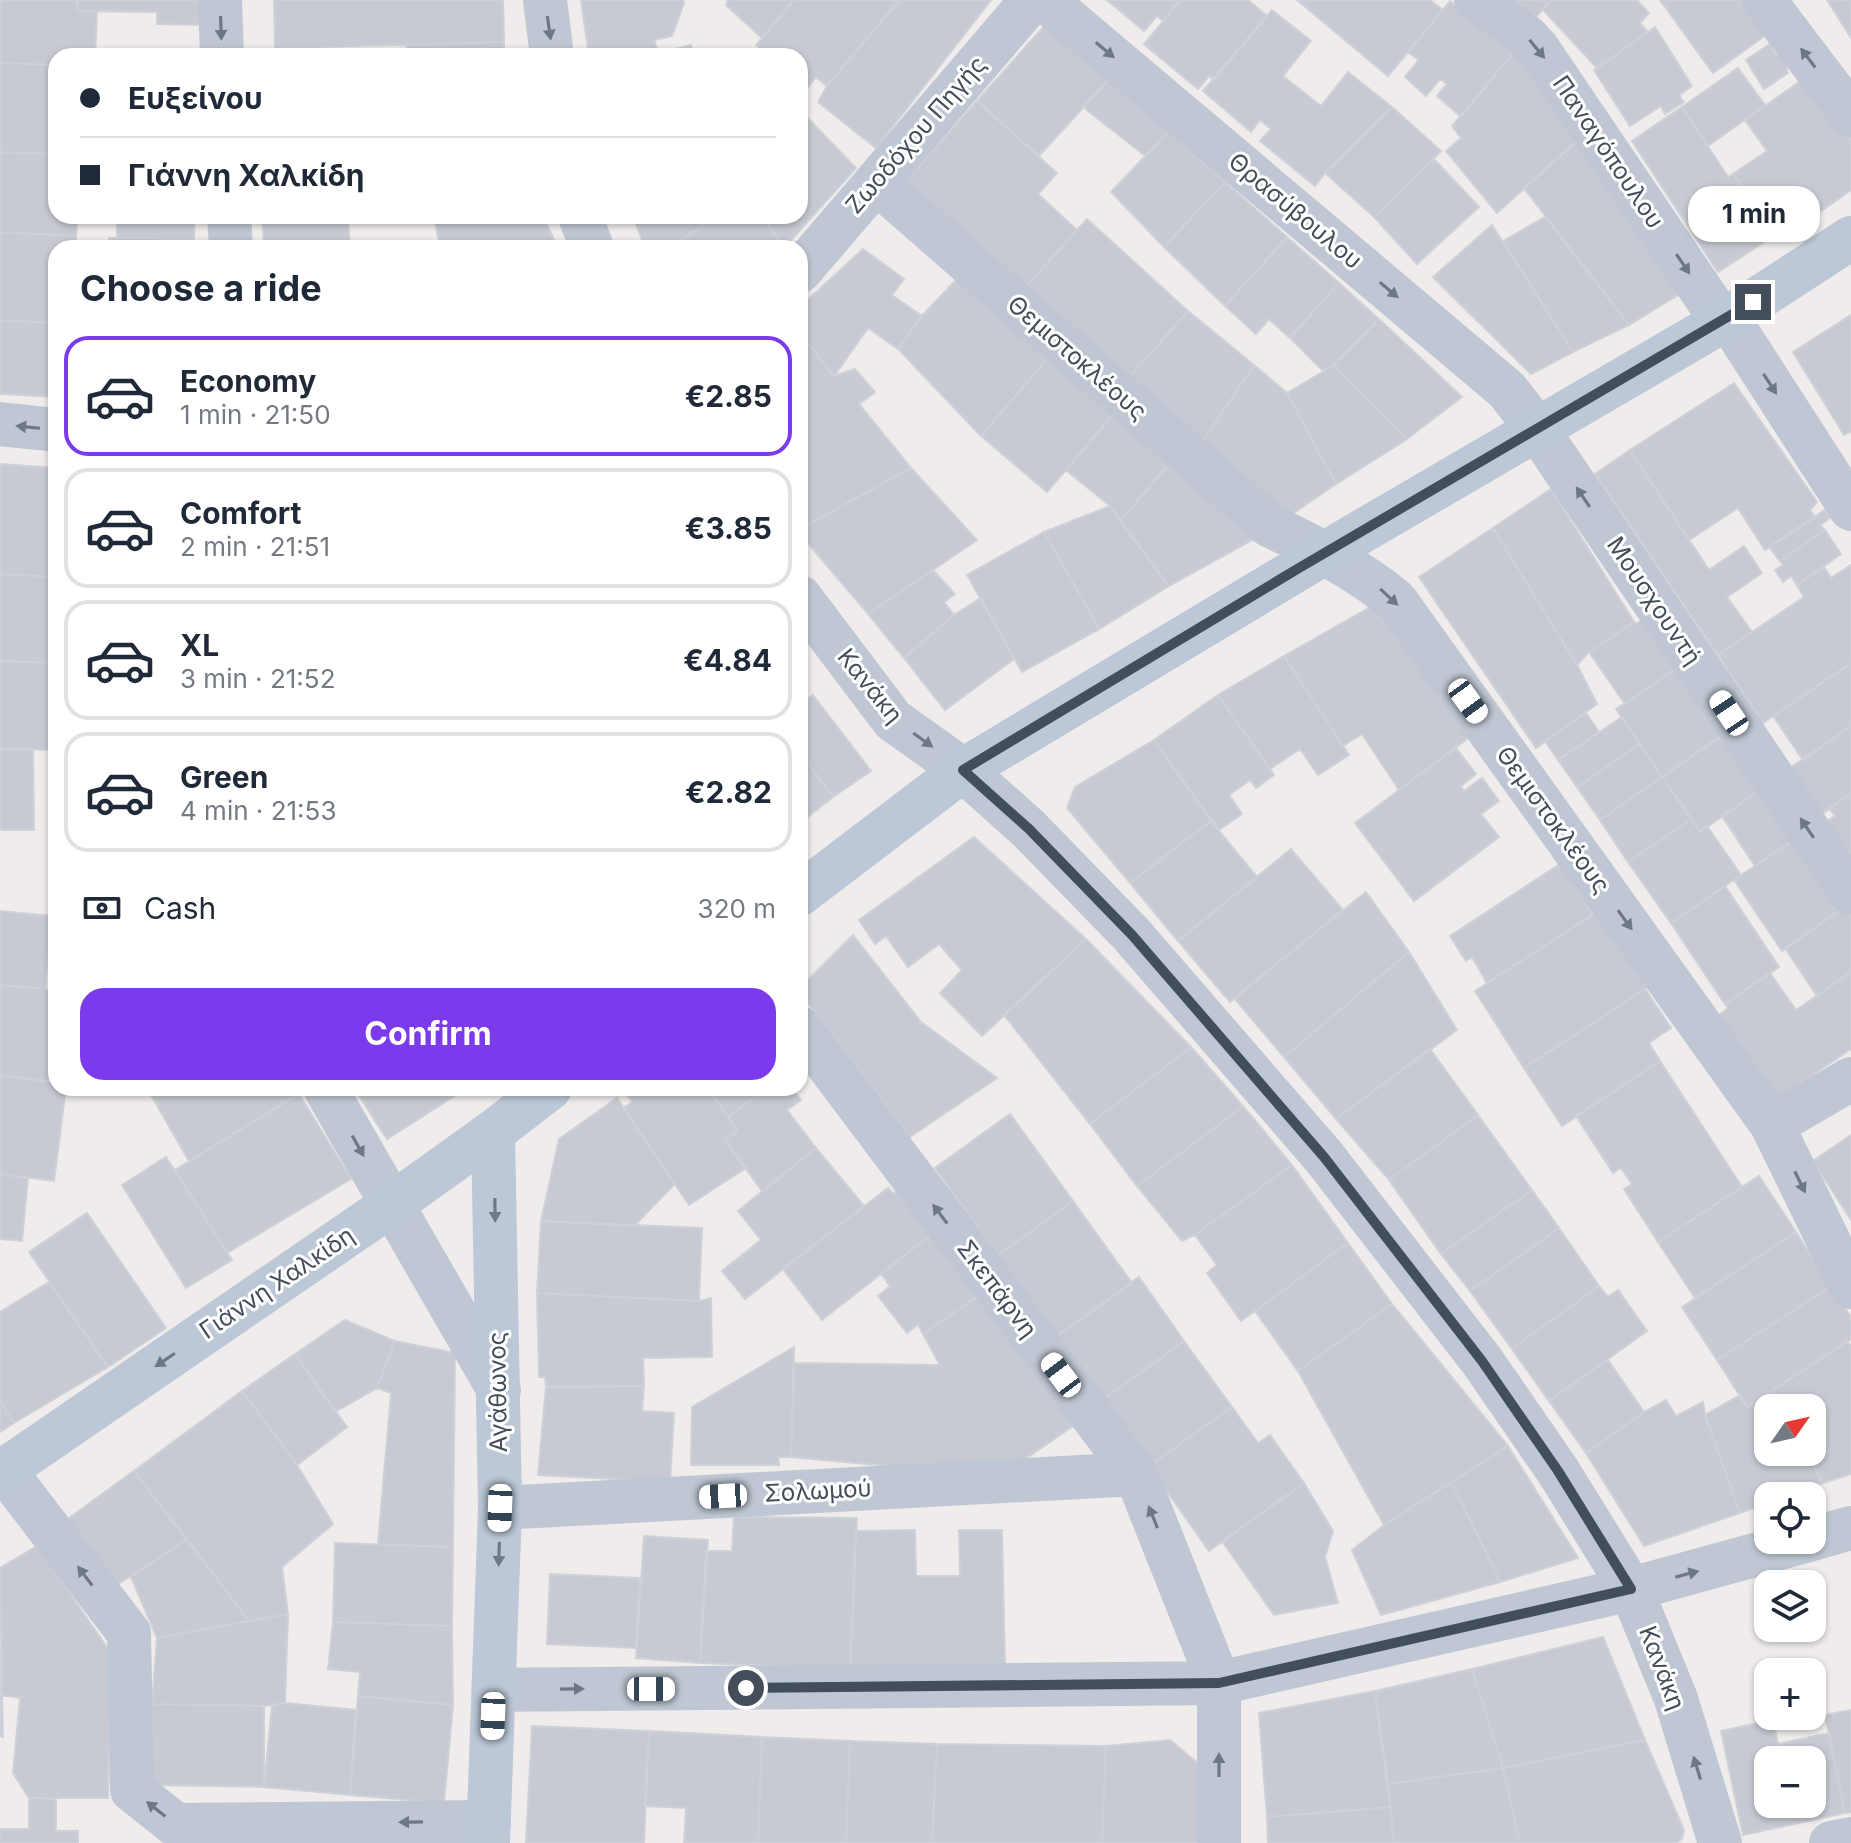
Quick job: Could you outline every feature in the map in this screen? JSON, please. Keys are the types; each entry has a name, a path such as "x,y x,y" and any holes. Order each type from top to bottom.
{"street":[{"path":"220,0 222,48"},
{"path":"545,0 551,48"},
{"name":"Ζωοδόχου Πηγής","path":"808,262 1032,0"},
{"name":"Θρασύβουλου","path":"1045,0 1507,390 1537,429"},
{"name":"Παναγόπουλου","path":"1476,0 1526,36 1538,49 1851,509"},
{"path":"1764,0 1851,115"},
{"name":"Θεμιστοκλέους","path":"876,182 1269,525 1325,553 1396,601 1772,1125 1851,1287"},
{"path":"808,888 963,770 1325,553 1725,320 1851,238"},
{"path":"0,424 48,429"},
{"name":"Μουσχουντή","path":"1537,429 1851,893"},
{"name":"Κανάκη","path":"808,608 893,720 963,770 1029,829 1132,935 1324,1157 1482,1361 1558,1471 1631,1589 1676,1699 1720,1843"},
{"name":"Σκεπάρνη","path":"808,1039 1136,1474 1219,1683 1219,1843"},
{"path":"1772,1125 1851,1079"},
{"path":"330,1096 499,1390"},
{"name":"Γιάννη Χαλκίδη","path":"2,1472 391,1205 540,1096"},
{"name":"Αγάθωνος","path":"488,1832 500,1508 493,1132"},
{"path":"2,1472 129,1633 132,1790 176,1825 488,1832"},
{"name":"Σολωμού","path":"500,1508 1136,1474"},
{"path":"1826,1536 1851,1528"},
{"path":"494,1690 1219,1683 1631,1589 1760,1554"},
{"path":"1831,1843 1851,1839"}],"building":[{"path":"0,0 77,0 77,11 97,12 95,48 48,48 48,65 0,63"},
{"path":"77,0 208,0 207,25 157,24 157,12 77,11"},
{"path":"274,0 503,0 504,42 275,48"},
{"path":"581,0 683,0 672,36 654,40 657,48 588,48"},
{"path":"728,0 794,0 762,38 726,5"},
{"path":"794,0 899,0 827,86 816,77 808,87 808,48 760,48 756,45"},
{"path":"899,0 991,0 876,148 818,102 827,86"},
{"path":"1107,0 1181,0 1163,21 1157,16 1144,31"},
{"path":"1181,0 1248,0 1267,16 1214,80 1209,76 1198,89 1144,44"},
{"path":"1297,0 1430,0 1443,10 1388,76"},
{"path":"1514,0 1551,0 1536,17"},
{"path":"1551,0 1637,0 1649,13 1640,23 1648,32 1597,68 1543,10"},
{"path":"1660,0 1751,0 1773,30 1713,73"},
{"path":"1827,0 1851,0 1851,38"},
{"path":"1450,1 1513,53 1461,117 1437,96 1447,84 1440,79 1426,96 1405,77 1419,60 1408,52"},
{"path":"1272,10 1311,41 1283,76 1321,106 1348,72 1392,107 1315,186 1260,141 1271,129 1260,120 1251,132 1203,91"},
{"path":"1048,22 1110,78 1039,156 977,101"},
{"path":"1655,27 1692,86 1679,95 1684,102 1665,114 1661,106 1630,126 1594,70"},
{"path":"504,42 504,48 407,48 407,45"},
{"path":"1770,44 1776,55 1783,51 1792,65 1786,69 1788,73 1764,89 1746,60"},
{"path":"1518,47 1585,134 1497,213 1446,151 1461,138 1452,126"},
{"path":"0,63 48,65 48,154 0,152"},
{"path":"1738,68 1765,105 1708,146 1682,107"},
{"path":"1812,73 1851,129 1851,190 1780,240 1733,174 1767,151 1745,120"},
{"path":"1110,78 1169,131 1145,156 1083,107"},
{"path":"977,101 1057,173 1038,194 1077,230 1023,290 904,183"},
{"path":"1392,107 1441,151 1374,217 1325,173"},
{"path":"1682,107 1728,177 1733,174 1757,207 1750,211 1769,239 1718,272 1632,141"},
{"path":"808,118 856,168 808,221"},
{"path":"1169,131 1225,182 1164,247 1111,192"},
{"path":"1577,141 1683,292 1629,325 1524,188"},
{"path":"0,152 48,154 48,224 77,224 76,236 0,232"},
{"path":"1434,159 1479,207 1417,264 1374,217"},
{"path":"1225,182 1287,237 1225,306 1164,247"},
{"path":"1545,217 1629,325 1573,352 1503,241"},
{"path":"1087,219 1188,311 1125,382 1023,290"},
{"path":"117,224 195,224 194,239 117,238"},
{"path":"262,224 348,224 349,240 264,240"},
{"path":"436,224 547,224 554,240 438,240"},
{"path":"636,224 706,224 680,240 642,240"},
{"path":"706,224 768,224 779,240 680,240"},
{"path":"768,224 806,224 791,240 778,240"},
{"path":"1492,225 1573,352 1531,374 1433,277"},
{"path":"0,232 76,236 76,240 48,240 48,323 0,320"},
{"path":"1287,237 1339,283 1290,338 1269,319 1256,334 1225,306"},
{"path":"109,238 181,239 181,240"},
{"path":"863,249 904,279 892,295 922,316 898,349 868,328 834,376 808,343 808,300"},
{"path":"957,279 1047,359 981,436 898,349 922,316"},
{"path":"1339,283 1379,319 1334,365 1323,371 1290,338"},
{"path":"1188,311 1254,365 1201,444 1125,382"},
{"path":"1851,315 1851,431 1844,435 1793,352"},
{"path":"1379,319 1462,397 1407,439 1334,365"},
{"path":"0,320 48,323 48,397 0,394"},
{"path":"808,343 834,376 855,369 875,392 859,404 911,468 808,525"},
{"path":"1047,359 1113,415 1047,492 981,436"},
{"path":"1254,365 1287,393 1336,484 1282,521 1201,444"},
{"path":"1334,365 1407,439 1336,484 1287,393"},
{"path":"1734,383 1817,502 1810,510 1815,518 1765,550 1738,508 1689,540 1630,450"},
{"path":"1113,415 1170,463 1120,521 1110,506 1066,470"},
{"path":"1630,450 1709,570 1744,546 1762,573 1727,597 1752,632 1718,655 1595,474"},
{"path":"1170,463 1254,539 1169,586 1120,521"},
{"path":"0,464 48,467 48,577 0,574"},
{"path":"911,468 977,540 868,614 808,543 808,525"},
{"path":"1551,489 1634,622 1589,652 1577,665 1493,528"},
{"path":"1110,506 1169,586 1099,629 1044,532"},
{"path":"1825,510 1830,518 1820,525 1825,530 1780,561 1769,547"},
{"path":"1493,528 1577,665 1597,704 1536,748 1419,577"},
{"path":"1825,530 1841,554 1797,585 1791,576 1783,582 1775,570 1783,565 1780,561"},
{"path":"1044,532 1099,629 1022,672 967,575"},
{"path":"1851,565 1851,663 1763,723 1718,655 1804,597 1797,585 1824,567 1831,578"},
{"path":"933,570 955,594 944,602 954,615 904,658 868,614"},
{"path":"0,574 48,577 48,663 0,661"},
{"path":"981,598 1014,659 945,710 904,658 954,615"},
{"path":"1372,606 1471,736 1399,790 1362,734 1343,746 1284,656"},
{"path":"1647,617 1680,666 1625,704 1589,652 1634,622 1636,624"},
{"path":"1284,656 1349,755 1318,775 1300,749 1270,769 1218,695"},
{"path":"0,661 48,663 48,750 0,749"},
{"path":"1851,663 1851,726 1803,760 1773,716"},
{"path":"1680,666 1726,733 1662,777 1616,709"},
{"path":"813,695 871,771 833,797 808,763 808,699"},
{"path":"1218,695 1274,775 1256,788 1250,780 1229,795 1242,814 1219,830 1154,740"},
{"path":"1586,713 1599,732 1558,760 1545,741"},
{"path":"1622,717 1640,744 1577,787 1558,760"},
{"path":"1851,726 1851,793 1822,814 1790,768"},
{"path":"1721,736 1759,791 1700,832 1662,777"},
{"path":"1154,740 1211,821 1130,883 1067,808 1075,787"},
{"path":"1640,744 1662,777 1600,820 1577,787"},
{"path":"1456,748 1476,774 1461,786 1464,791 1482,778 1499,801 1481,814 1499,837 1414,901 1355,823"},
{"path":"0,749 33,749 34,830 0,830"},
{"path":"808,763 833,797 808,817"},
{"path":"1662,777 1692,819 1628,862 1600,820"},
{"path":"1759,791 1798,837 1755,866 1722,816"},
{"path":"1851,793 1851,856 1827,821 1835,816 1829,808"},
{"path":"1692,819 1700,832 1707,826 1741,875 1671,923 1628,862"},
{"path":"1211,821 1257,877 1178,941 1130,883"},
{"path":"974,837 1086,939 982,1036 940,993 962,970 939,944 908,967 886,936 875,944 859,920"},
{"path":"1798,837 1846,906 1782,951 1734,880"},
{"path":"1291,849 1343,910 1230,1002 1178,941"},
{"path":"1560,864 1593,915 1487,983 1472,957 1466,961 1450,936"},
{"path":"1725,886 1779,967 1725,1004 1671,923"},
{"path":"1366,892 1409,952 1284,1057 1234,998"},
{"path":"1846,906 1851,914 1851,972 1817,996 1785,948"},
{"path":"1603,908 1653,984 1524,1068 1475,991"},
{"path":"0,911 48,916 45,989 0,985"},
{"path":"853,935 921,1022 997,1078 910,1137 808,1003 808,980"},
{"path":"1086,939 1191,1047 1090,1124 1004,1015"},
{"path":"1409,952 1457,1030 1336,1119 1284,1057"},
{"path":"1851,972 1851,1049 1776,1100 1719,1015 1728,1008 1725,1004 1770,973 1796,1010"},
{"path":"0,985 48,989 48,1082 0,1075"},
{"path":"1645,989 1671,1028 1649,1043 1660,1061 1562,1126 1524,1068"},
{"path":"1191,1047 1243,1106 1137,1186 1090,1124"},
{"path":"1430,1049 1478,1115 1389,1180 1336,1119"},
{"path":"1660,1061 1742,1187 1658,1242 1624,1189 1632,1184 1621,1168 1613,1173 1576,1116"},
{"path":"0,1075 48,1081 48,1096 65,1096 54,1181 0,1174"},
{"path":"152,1096 296,1096 189,1161"},
{"path":"300,1096 351,1179 227,1253 175,1170"},
{"path":"359,1096 454,1096 387,1139"},
{"path":"628,1096 713,1096 738,1131 725,1140 746,1168 689,1205 623,1108 632,1102"},
{"path":"713,1096 756,1096 728,1117"},
{"path":"756,1096 798,1096 801,1100 787,1110 816,1148 762,1191 725,1140 738,1131 728,1117"},
{"path":"617,1098 675,1184 634,1226 541,1221 559,1139"},
{"path":"1243,1106 1292,1165 1195,1235 1182,1241 1137,1186"},
{"path":"1010,1114 1073,1201 998,1255 935,1168"},
{"path":"1478,1115 1532,1190 1441,1254 1389,1180"},
{"path":"1851,1135 1851,1220 1813,1161"},
{"path":"816,1148 864,1206 745,1299 722,1271 761,1240 738,1211"},
{"path":"166,1157 232,1260 186,1288 122,1185"},
{"path":"1292,1165 1348,1243 1241,1321 1207,1273 1217,1265 1195,1235"},
{"path":"0,1174 28,1178 22,1241 0,1239"},
{"path":"1759,1176 1796,1232 1695,1298 1658,1242"},
{"path":"904,1186 937,1230 822,1320 783,1269 888,1188 893,1194"},
{"path":"1532,1190 1559,1228 1470,1291 1441,1254"},
{"path":"1073,1201 1132,1283 1056,1337 998,1255"},
{"path":"87,1213 166,1328 108,1367 29,1252"},
{"path":"541,1221 702,1228 699,1301 537,1293"},
{"path":"1559,1228 1599,1286 1512,1349 1470,1291"},
{"path":"937,1230 985,1291 923,1334 918,1324 907,1333 878,1296 890,1286 881,1274"},
{"path":"1796,1232 1831,1286 1717,1360 1682,1307"},
{"path":"1348,1243 1392,1304 1298,1371 1255,1311"},
{"path":"1139,1277 1184,1341 1101,1401 1056,1337"},
{"path":"49,1282 108,1367 14,1423 0,1400 0,1312"},
{"path":"1599,1286 1608,1297 1618,1290 1647,1331 1549,1401 1512,1349"},
{"path":"1831,1286 1851,1317 1851,1339 1767,1394 1754,1394 1754,1402 1747,1407 1717,1360"},
{"path":"985,1291 1076,1424 1015,1466 989,1475 791,1457 794,1363 940,1365 923,1334"},
{"path":"537,1293 699,1301 711,1298 712,1357 643,1358 644,1386 546,1387 545,1377 539,1377"},
{"path":"1392,1304 1508,1446 1384,1525 1298,1371"},
{"path":"345,1320 395,1341 377,1388 335,1412 295,1354"},
{"path":"395,1341 455,1353 453,1547 378,1544 391,1393 377,1388"},
{"path":"1184,1341 1232,1407 1149,1466 1101,1401"},
{"path":"1847,1341 1851,1346 1851,1474 1822,1482 1814,1466 1826,1466 1826,1394 1774,1394 1772,1391"},
{"path":"794,1347 791,1457 778,1457 779,1465 691,1465 692,1407"},
{"path":"295,1354 347,1427 297,1465 242,1391"},
{"path":"1608,1360 1644,1412 1586,1453 1549,1401"},
{"path":"644,1386 642,1411 674,1413 670,1482 538,1475 546,1387"},
{"path":"242,1391 297,1465 333,1524 282,1567 288,1614 249,1621 134,1471"},
{"path":"1740,1395 1747,1407 1754,1403 1754,1466 1814,1466 1822,1482 1754,1482 1754,1508 1740,1513 1705,1415"},
{"path":"0,1400 14,1423 0,1432"},
{"path":"1666,1400 1676,1416 1703,1402 1740,1513 1644,1546 1586,1453"},
{"path":"1232,1407 1258,1443 1270,1435 1304,1483 1209,1551 1149,1466"},
{"path":"1508,1446 1578,1558 1500,1582 1452,1482"},
{"path":"134,1471 187,1539 114,1587 65,1521"},
{"path":"1452,1482 1500,1582 1381,1615 1352,1550 1384,1525"},
{"path":"1304,1483 1333,1531 1325,1557 1338,1603 1274,1615 1222,1541"},
{"path":"734,1517 857,1518 850,1669 700,1663 706,1551 732,1551"},
{"path":"915,1530 916,1576 960,1576 959,1530 1002,1530 1005,1667 850,1669 856,1531"},
{"path":"644,1536 708,1540 700,1663 636,1658"},
{"path":"187,1539 249,1621 157,1638 131,1577"},
{"path":"335,1543 453,1547 452,1626 333,1622"},
{"path":"37,1546 111,1653 108,1798 29,1798 13,1773 20,1698 2,1695 0,1568"},
{"path":"550,1574 640,1578 636,1648 547,1644"},
{"path":"288,1614 285,1703 264,1706 152,1704 157,1638"},
{"path":"333,1622 452,1626 453,1705 358,1696 360,1672 328,1669"},
{"path":"1603,1637 1645,1740 1503,1768 1472,1669"},
{"path":"0,1648 2,1695 3,1737 0,1736"},
{"path":"1472,1669 1503,1768 1388,1784 1375,1691"},
{"path":"1375,1691 1390,1807 1267,1817 1259,1713"},
{"path":"358,1696 453,1705 444,1803 350,1795"},
{"path":"285,1703 356,1710 350,1795 264,1787 272,1705"},
{"path":"152,1704 264,1706 264,1787 152,1785"},
{"path":"1851,1710 1851,1812 1845,1813 1826,1715"},
{"path":"1754,1724 1754,1730 1775,1730 1778,1744 1829,1733 1845,1813 1826,1817 1826,1746 1754,1746 1754,1818 1822,1818 1743,1835 1721,1731"},
{"path":"532,1726 649,1731 644,1843 526,1843"},
{"path":"649,1731 762,1737 758,1843 684,1843 686,1808 645,1806"},
{"path":"762,1737 850,1741 846,1843 758,1843"},
{"path":"1170,1740 1201,1766 1201,1843 1102,1843 1106,1746"},
{"path":"1645,1740 1684,1830 1682,1839 1676,1843 1520,1843 1503,1768"},
{"path":"850,1741 937,1744 932,1843 846,1843"},
{"path":"937,1744 1106,1746 1102,1843 932,1843"},
{"path":"1503,1768 1520,1843 1394,1843 1388,1784"},
{"path":"29,1798 56,1799 56,1831 78,1831 78,1843 0,1843 0,1829 29,1829"},
{"path":"1390,1807 1394,1843 1268,1843 1267,1817"}],"route":[{"path":"746,1688 1219,1683 1631,1589 1558,1471 1482,1361 1324,1157 1132,935 1029,829 963,770 1299,568 1753,302"}]}
